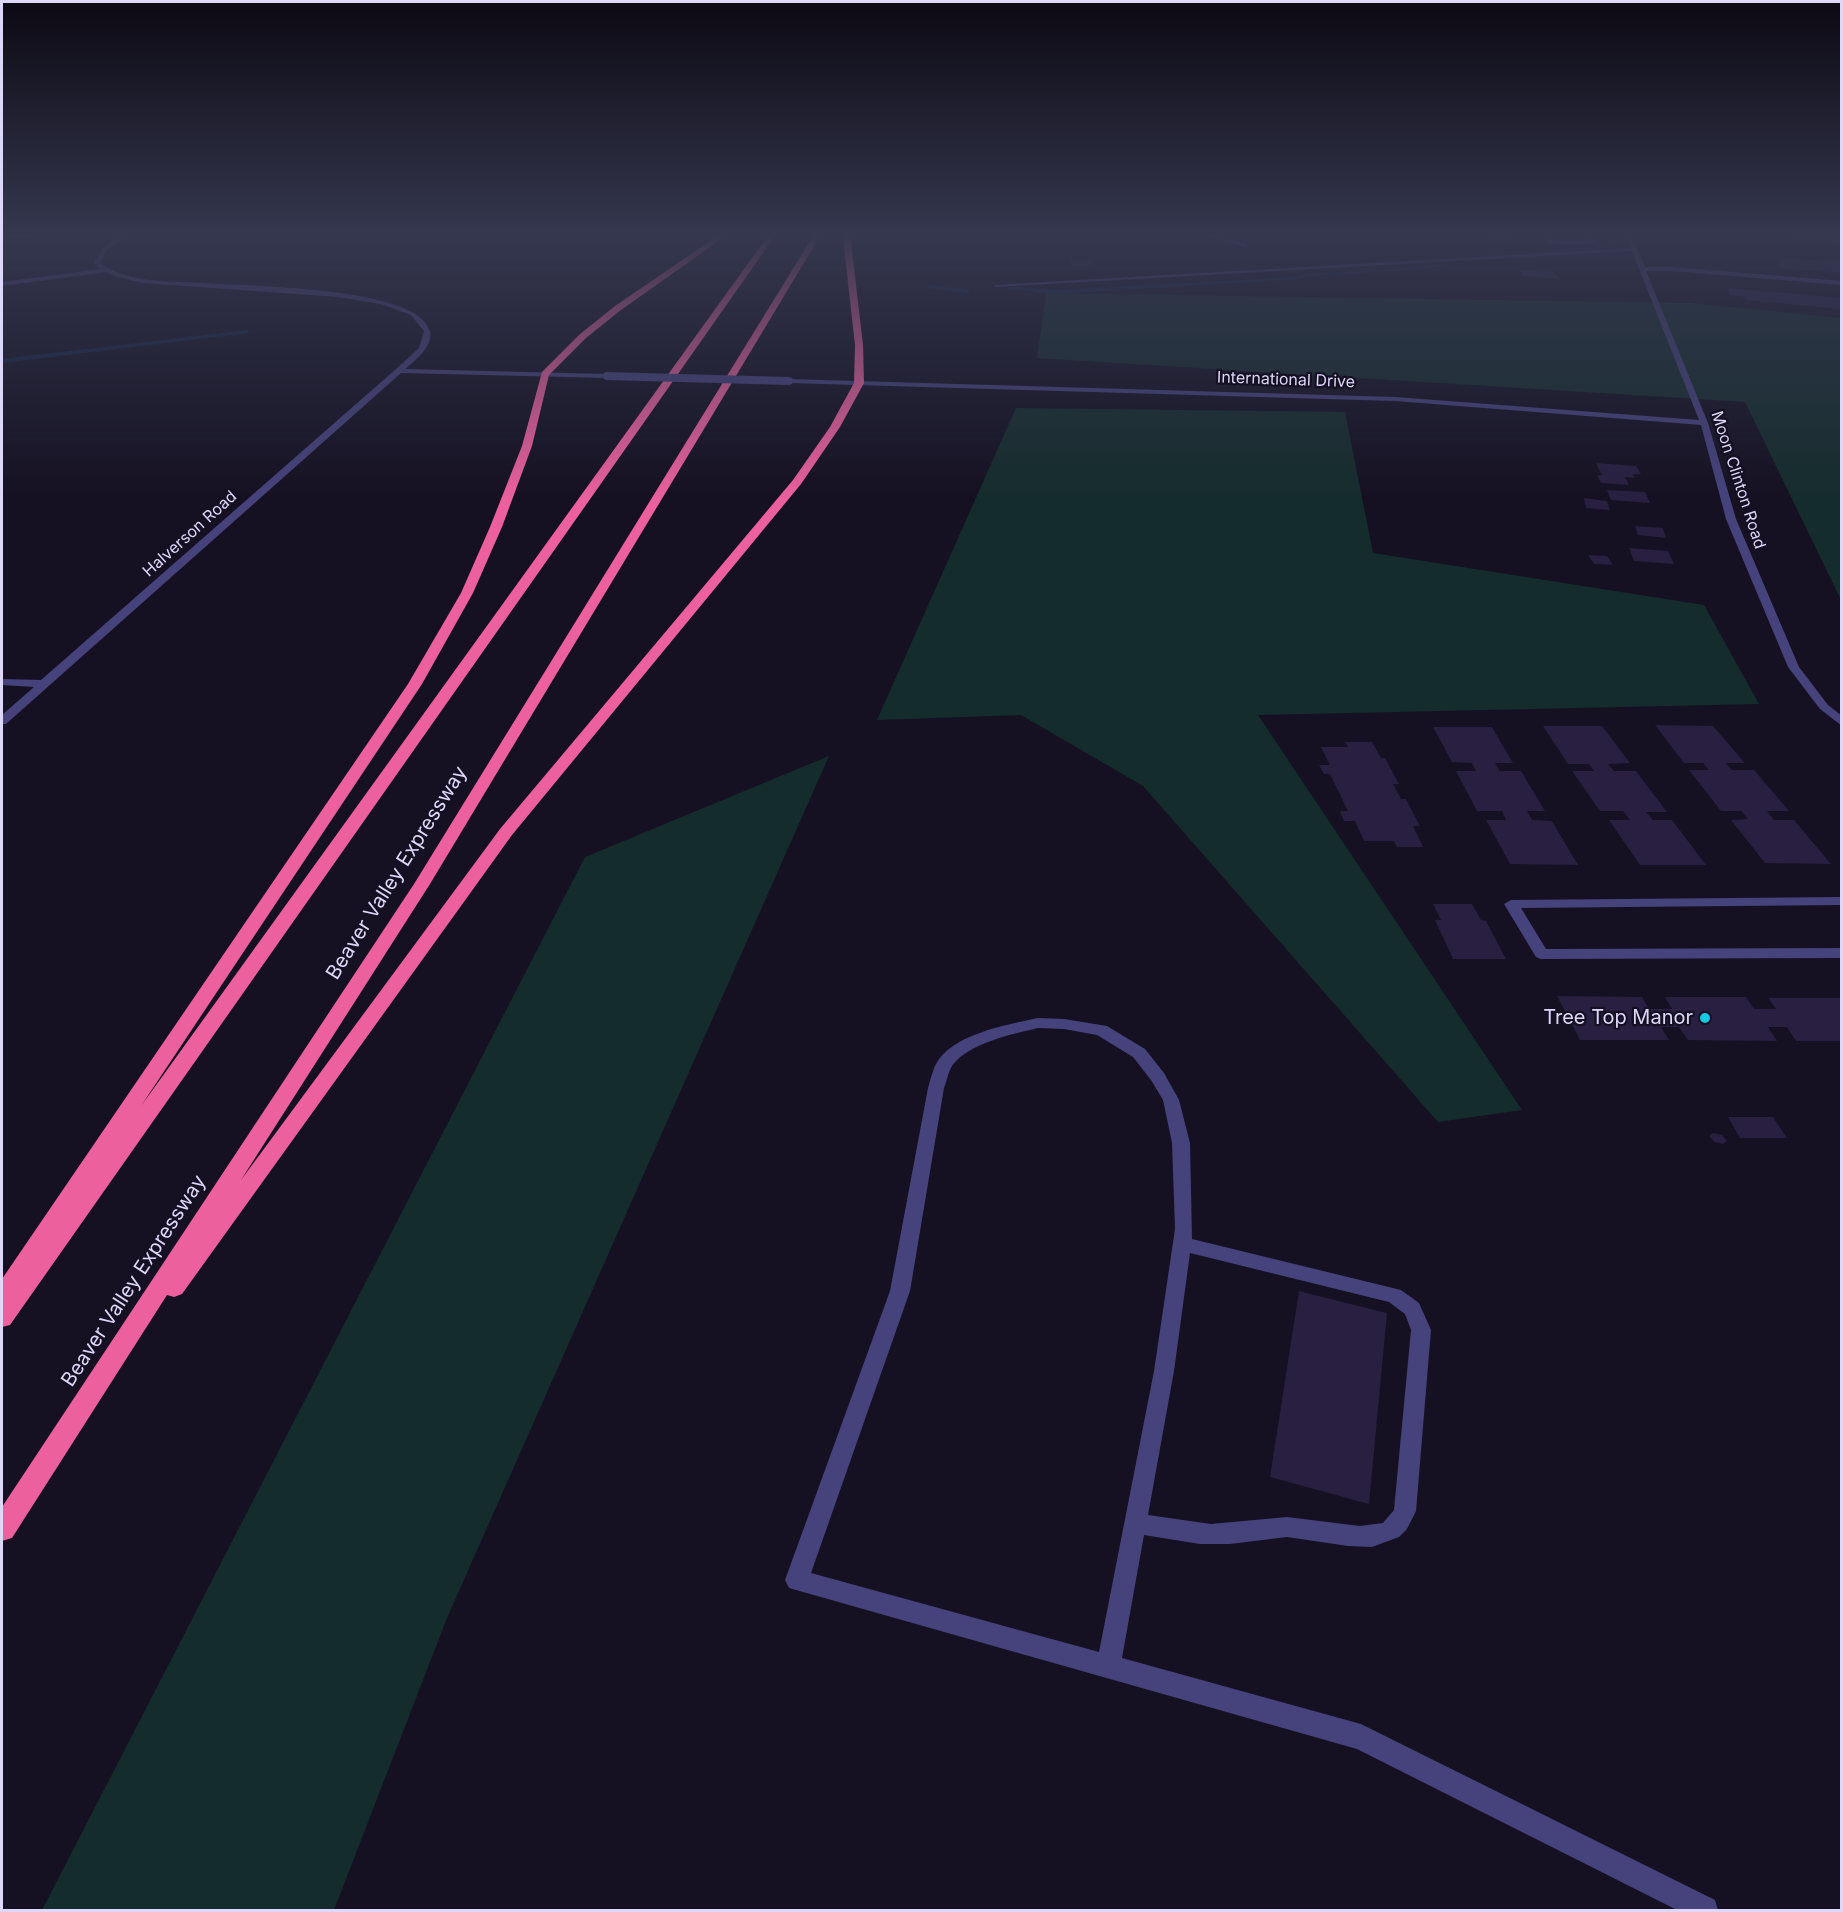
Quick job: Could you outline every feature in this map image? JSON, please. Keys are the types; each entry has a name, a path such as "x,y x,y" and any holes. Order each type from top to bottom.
{"highway":[{"path":"2,1297 415,684 467,593 496,527 527,446 541,397 544,374 600,322"},
{"path":"2,1318 711,322"},
{"name":"Beaver Valley Expressway","path":"2,1529 422,884 765,322"},
{"path":"47,1461 506,832 797,482 835,427 859,383 857,322"}],"street":[{"name":"Halverson Road","path":"2,721 399,371 420,350 427,333 423,322"},
{"name":"Moon Clinton Road","path":"1665,322 1704,423 1731,519 1794,667 1824,707 1842,723"},
{"name":"International Drive","path":"399,371 1395,399 1704,423"},
{"path":"2,682 43,684"},
{"path":"1842,900 1511,904 1541,954 1842,953"},
{"path":"1108,1667 1164,1371 1182,1244 1184,1229 1181,1143 1171,1100 1158,1077 1139,1053 1101,1030 1064,1024 1038,1023 989,1034 952,1055 943,1066 936,1088 900,1291 797,1580 1108,1667 1362,1737 1706,1911"},
{"path":"1135,1523 1182,1532 1220,1534 1286,1527 1362,1536 1385,1534 1397,1526 1405,1511 1421,1330 1416,1313 1408,1302 1394,1295 1182,1244"}],"green space":[{"path":"1042,322 1841,322 1841,600 1745,402 1037,358"},
{"path":"1016,408 1345,412 1373,553 1704,605 1759,704 1258,715 1522,1110 1438,1122 1143,786 1021,715 877,720"},
{"path":"829,756 447,1618 334,1910 42,1910 585,857"}],"building":[{"path":"1596,463 1636,466 1641,474 1633,474 1635,478 1625,477 1629,485 1601,483 1597,475 1602,475"},
{"path":"1607,490 1645,492 1650,503 1611,500"},
{"path":"1584,498 1607,501 1610,510 1586,508"},
{"path":"1635,526 1663,528 1666,538 1638,535"},
{"path":"1629,548 1668,551 1674,564 1634,561"},
{"path":"1588,555 1607,556 1613,565 1594,564"},
{"path":"1655,725 1713,726 1745,763 1725,763 1732,770 1754,770 1789,811 1767,811 1774,820 1794,820 1831,864 1765,863 1731,820 1748,819 1741,811 1721,811 1689,770 1709,770 1703,763 1684,763"},
{"path":"1543,726 1602,726 1630,763 1608,764 1614,771 1636,771 1667,812 1646,812 1653,820 1672,820 1706,865 1640,865 1609,820 1630,820 1623,811 1600,811 1572,771 1594,771 1589,764 1568,764"},
{"path":"1433,727 1492,727 1513,763 1495,763 1500,771 1521,771 1545,811 1527,811 1532,820 1552,821 1578,865 1510,864 1486,820 1506,820 1502,811 1477,811 1456,771 1476,771 1472,763 1452,762"},
{"path":"1345,742 1372,742 1381,758 1385,758 1399,784 1393,784 1401,799 1406,799 1420,826 1413,826 1423,847 1397,847 1394,841 1364,841 1355,821 1344,821 1340,811 1348,811 1330,774 1324,774 1319,765 1330,765 1321,747 1348,747"},
{"path":"1433,904 1472,904 1481,920 1486,921 1506,959 1453,959 1435,920 1441,920"},
{"name":"Tree Top Manor","path":"1557,996 1642,997 1649,1009 1672,1009 1665,997 1746,997 1754,1009 1776,1009 1768,998 1842,998 1842,1041 1796,1041 1787,1027 1768,1027 1777,1041 1688,1040 1679,1027 1661,1027 1669,1040 1580,1040"},
{"path":"1728,1117 1773,1117 1787,1138 1740,1138"},
{"path":"1713,1133 1722,1135 1727,1141 1723,1144 1714,1142 1709,1136"},
{"path":"1299,1291 1387,1313 1369,1504 1270,1477"}],"waterway":[{"path":"2,361 247,332"}],"place":[{"name":"Tree Top Manor","path":"1705,1018"}]}
